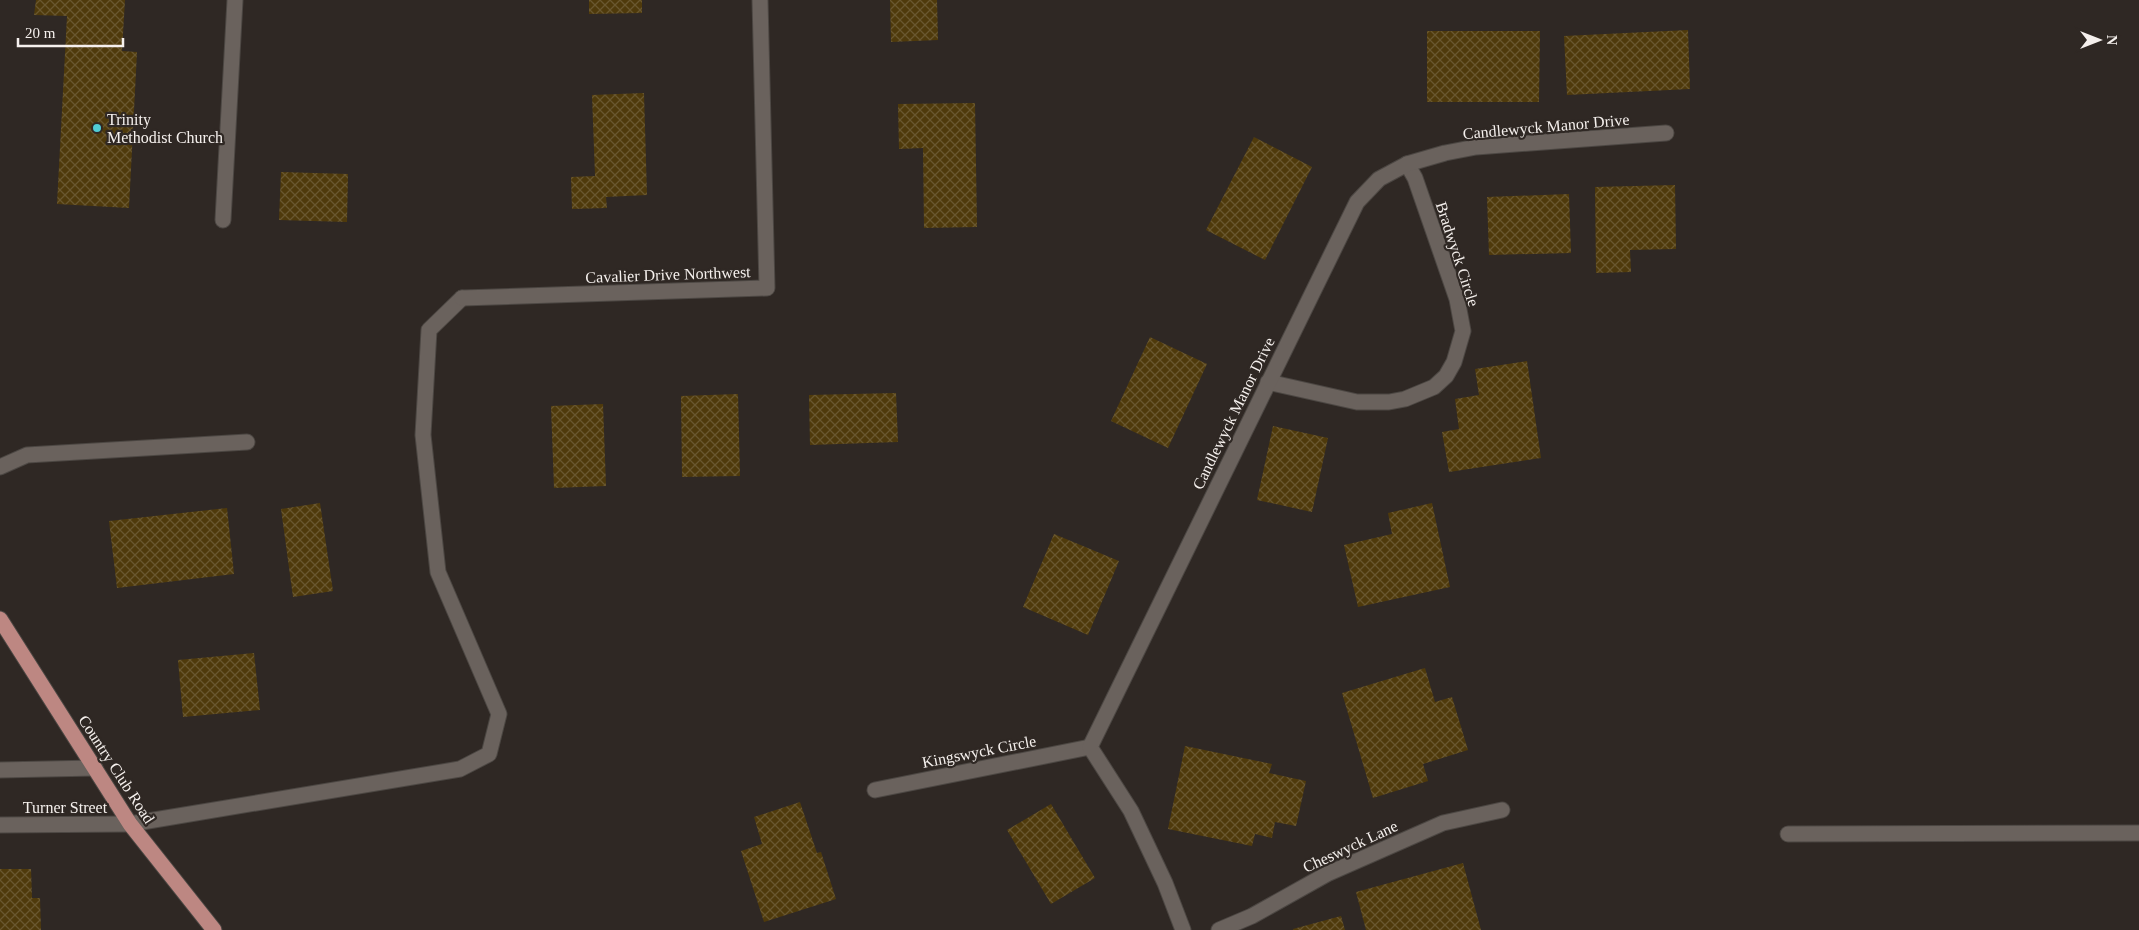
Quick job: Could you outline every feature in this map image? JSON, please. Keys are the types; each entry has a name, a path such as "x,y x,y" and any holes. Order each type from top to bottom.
{"main road":[{"name":"Country Club Road","path":"0,619 130,824 214,930"}],"street":[{"path":"223,220 235,0"},
{"name":"Cavalier Drive Northwest","path":"462,298 766,288 760,0"},
{"name":"Candlewyck Manor Drive","path":"1090,747 1356,202 1379,180 1407,164 1445,153 1476,147 1666,134"},
{"name":"Bradwyck Circle","path":"1268,382 1356,402 1389,402 1405,399 1434,387 1446,376 1454,362 1463,331 1457,299 1415,178 1407,164"},
{"name":"Turner Street","path":"0,825 130,824 460,769 489,754 499,714 438,572 423,435 429,330 462,298"},
{"path":"0,467 27,455 247,442"},
{"path":"1090,747 1131,811 1165,883 1183,930"},
{"name":"Kingswyck Circle","path":"875,790 1090,747"},
{"path":"0,770 95,768"},
{"name":"Cheswyck Lane","path":"1218,930 1252,916 1327,874 1443,823 1502,810"},
{"path":"1788,834 2139,833"}],"building":[{"name":"Trinity Methodist Church","path":"36,0 125,0 122,51 137,52 129,208 57,204 67,16 34,15"},
{"path":"589,0 642,0 642,13 589,14"},
{"path":"890,0 937,0 938,40 891,42"},
{"path":"1688,30 1690,89 1567,95 1564,36"},
{"path":"1427,31 1540,31 1539,102 1427,102"},
{"path":"644,93 647,195 606,197 607,208 572,209 571,177 595,176 592,95"},
{"path":"975,103 977,227 924,228 923,148 899,149 898,104"},
{"path":"1254,137 1312,167 1265,260 1206,230"},
{"path":"281,172 348,174 347,222 279,220"},
{"path":"1675,185 1676,249 1630,250 1631,272 1596,273 1595,187"},
{"path":"1569,194 1571,253 1489,255 1487,197"},
{"path":"1150,337 1207,364 1168,448 1111,421"},
{"path":"1527,361 1541,458 1449,472 1442,432 1459,429 1455,399 1479,395 1475,369"},
{"path":"896,393 898,442 810,445 809,395"},
{"path":"738,394 740,476 682,477 681,396"},
{"path":"603,404 606,486 554,488 551,406"},
{"path":"1273,426 1328,438 1312,512 1257,500"},
{"path":"320,503 333,591 293,597 281,509"},
{"path":"1432,503 1450,587 1358,607 1344,545 1392,534 1388,513"},
{"path":"227,508 234,574 117,588 109,521"},
{"path":"1054,534 1119,561 1088,635 1023,607"},
{"path":"254,653 260,710 183,717 178,660"},
{"path":"1425,668 1435,702 1452,697 1468,750 1423,764 1428,781 1373,798 1342,693"},
{"path":"1185,746 1272,764 1269,773 1306,781 1296,826 1275,822 1272,838 1255,834 1252,846 1168,829"},
{"path":"800,802 817,853 821,852 836,899 764,922 741,851 762,844 754,817"},
{"path":"1051,804 1095,878 1051,904 1007,830"},
{"path":"1463,863 1481,930 1366,930 1356,892"},
{"path":"0,869 31,869 32,898 40,898 41,930 0,930"},
{"path":"1341,916 1345,930 1293,930 1293,929"}],"place":[{"name":"Trinity Methodist Church","path":"97,128"}]}
